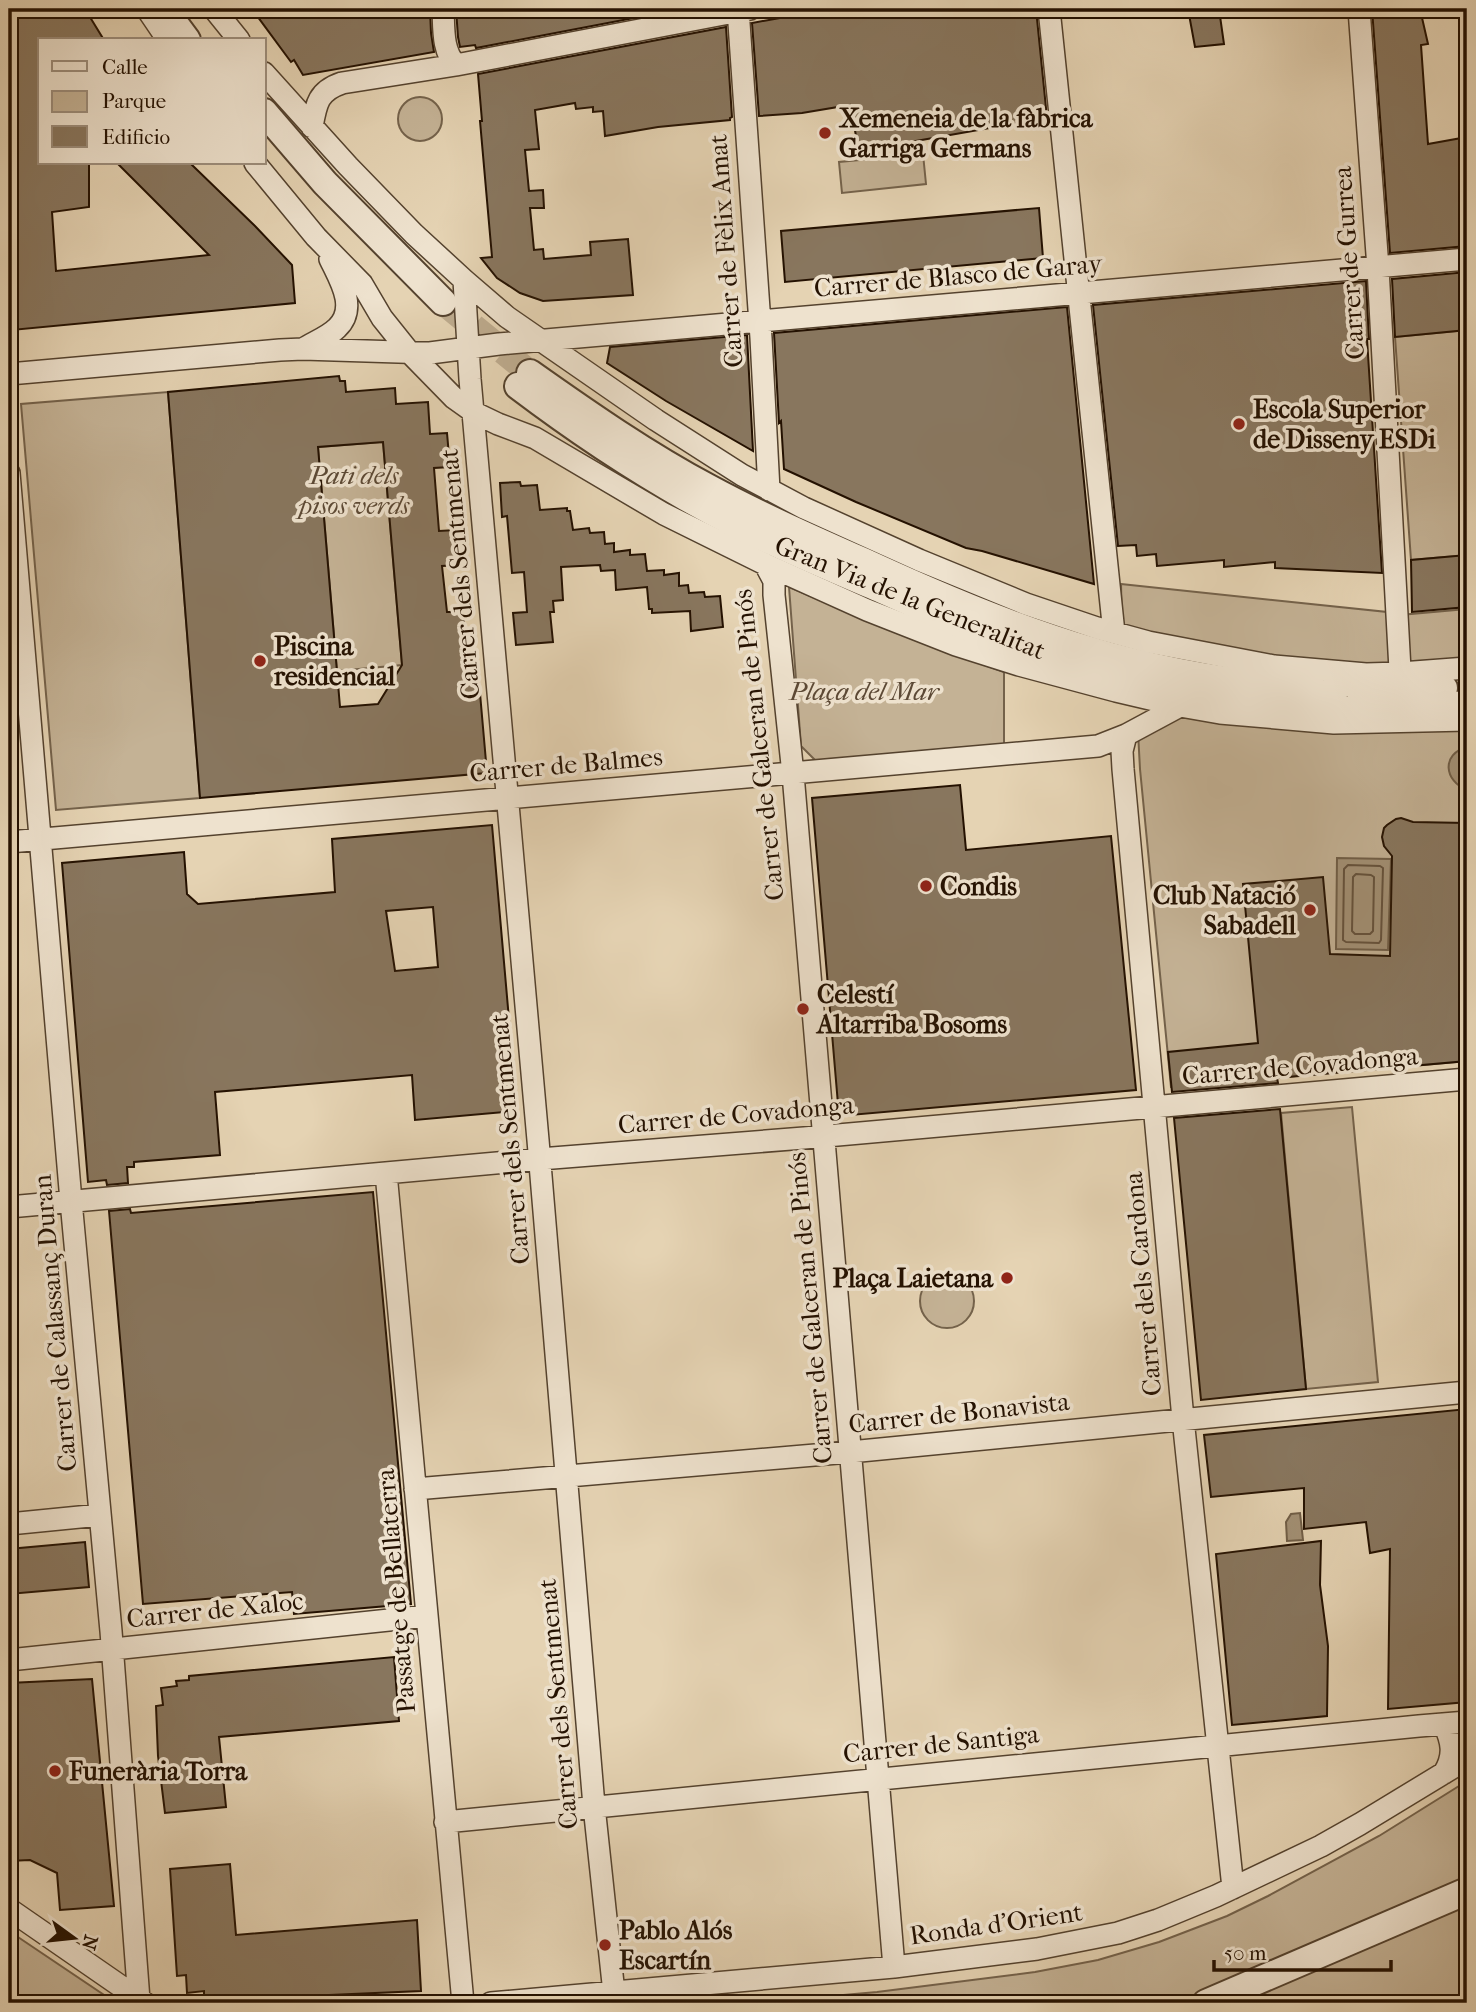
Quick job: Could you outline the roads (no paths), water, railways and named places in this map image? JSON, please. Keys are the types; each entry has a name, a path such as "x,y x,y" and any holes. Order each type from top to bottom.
{"street":[{"path":"147,9 167,38"},
{"path":"164,9 186,38"},
{"path":"186,9 207,38"},
{"path":"214,9 237,38"},
{"path":"443,9 446,47 449,58 457,65"},
{"path":"312,127 315,107 321,95 331,87 742,9"},
{"name":"Carrer de Fèlix Amat","path":"742,9 769,490"},
{"path":"1049,9 1115,633"},
{"name":"Carrer de Gurrea","path":"1359,9 1378,268 1402,699"},
{"path":"266,75 414,234 507,317 656,420 769,490 804,509 1026,604 1115,633 1318,690"},
{"path":"266,114 441,312 347,231 266,142"},
{"path":"256,164 316,237 362,284 382,318 410,353 454,398 498,425 534,438 664,514 867,611 956,645 1055,675 1180,706 1300,721 1402,699 1467,667"},
{"path":"303,349 339,327 348,300 335,269 316,237"},
{"name":"Carrer de Blasco de Garay","path":"9,374 303,349 430,353 543,340 1467,259"},
{"name":"Carrer dels Sentmenat","path":"464,280 461,349 475,413 594,1806 614,1993"},
{"name":"Gran Via de la Generalitat","path":"1467,687 1402,699 1345,709 1256,704 1185,693 1115,676 980,632 742,527 643,472 547,408 524,380 707,487 768,518 936,594 1091,651 1172,670 1255,685 1402,699 1467,704"},
{"name":"Carrer de Calassanç Duran","path":"9,473 142,2002"},
{"name":"Carrer de Galceran de Pinós","path":"765,564 774,581 793,774 894,1967"},
{"path":"1155,644 1274,666 1366,674 1402,699 1467,720"},
{"path":"1126,735 1180,706"},
{"name":"Carrer de Balmes","path":"9,842 1098,746 1126,735"},
{"name":"Carrer dels Cardona","path":"1126,735 1122,751 1123,769 1184,1419 1233,1888"},
{"name":"Carrer de Covadonga","path":"9,1206 1467,1079"},
{"name":"Passatge de Bellaterra","path":"386,1173 444,1822 463,2003"},
{"name":"Carrer de Bonavista","path":"415,1489 850,1452 1467,1392"},
{"path":"9,1524 100,1515"},
{"name":"Carrer de Xaloc","path":"9,1660 427,1616"},
{"name":"Carrer de Santiga","path":"444,1822 1467,1722"},
{"path":"1444,1724 1451,1739 1451,1751 1450,1763 1444,1773"},
{"name":"Ronda d'Orient","path":"491,2003 894,1967 1037,1949 1118,1933 1180,1911 1321,1846 1467,1759"},
{"path":"1206,2003 1467,1892"},
{"path":"9,1909 142,2002"}],"water":[{"path":"1467,747 1467,790 1454,780 1449,768 1453,755"},
{"path":"1337,858 1391,859 1388,950 1336,949"},
{"path":"1300,1513 1303,1540 1287,1541 1286,1522 1291,1514"}],"tunnel":[{"path":"443,302 530,373"}],"place":[{"name":"Xemeneia de la fàbrica Garriga Germans","path":"825,133"},
{"name":"Escola Superior de Disseny ESDi","path":"1239,424"},
{"name":"Piscina residencial","path":"260,661"},
{"name":"Condis","path":"926,886"},
{"name":"Club Natació Sabadell","path":"1310,910"},
{"name":"Celestí Altarriba Bosoms","path":"803,1009"},
{"name":"Plaça Laietana","path":"1007,1278"},
{"name":"Funerària Torra","path":"55,1771"},
{"name":"Pablo Alós Escartín","path":"605,1945"}],"park label":[{"name":"Pati dels pisos verds","path":"354,490"},
{"name":"Plaça del Mar","path":"864,691"}]}
